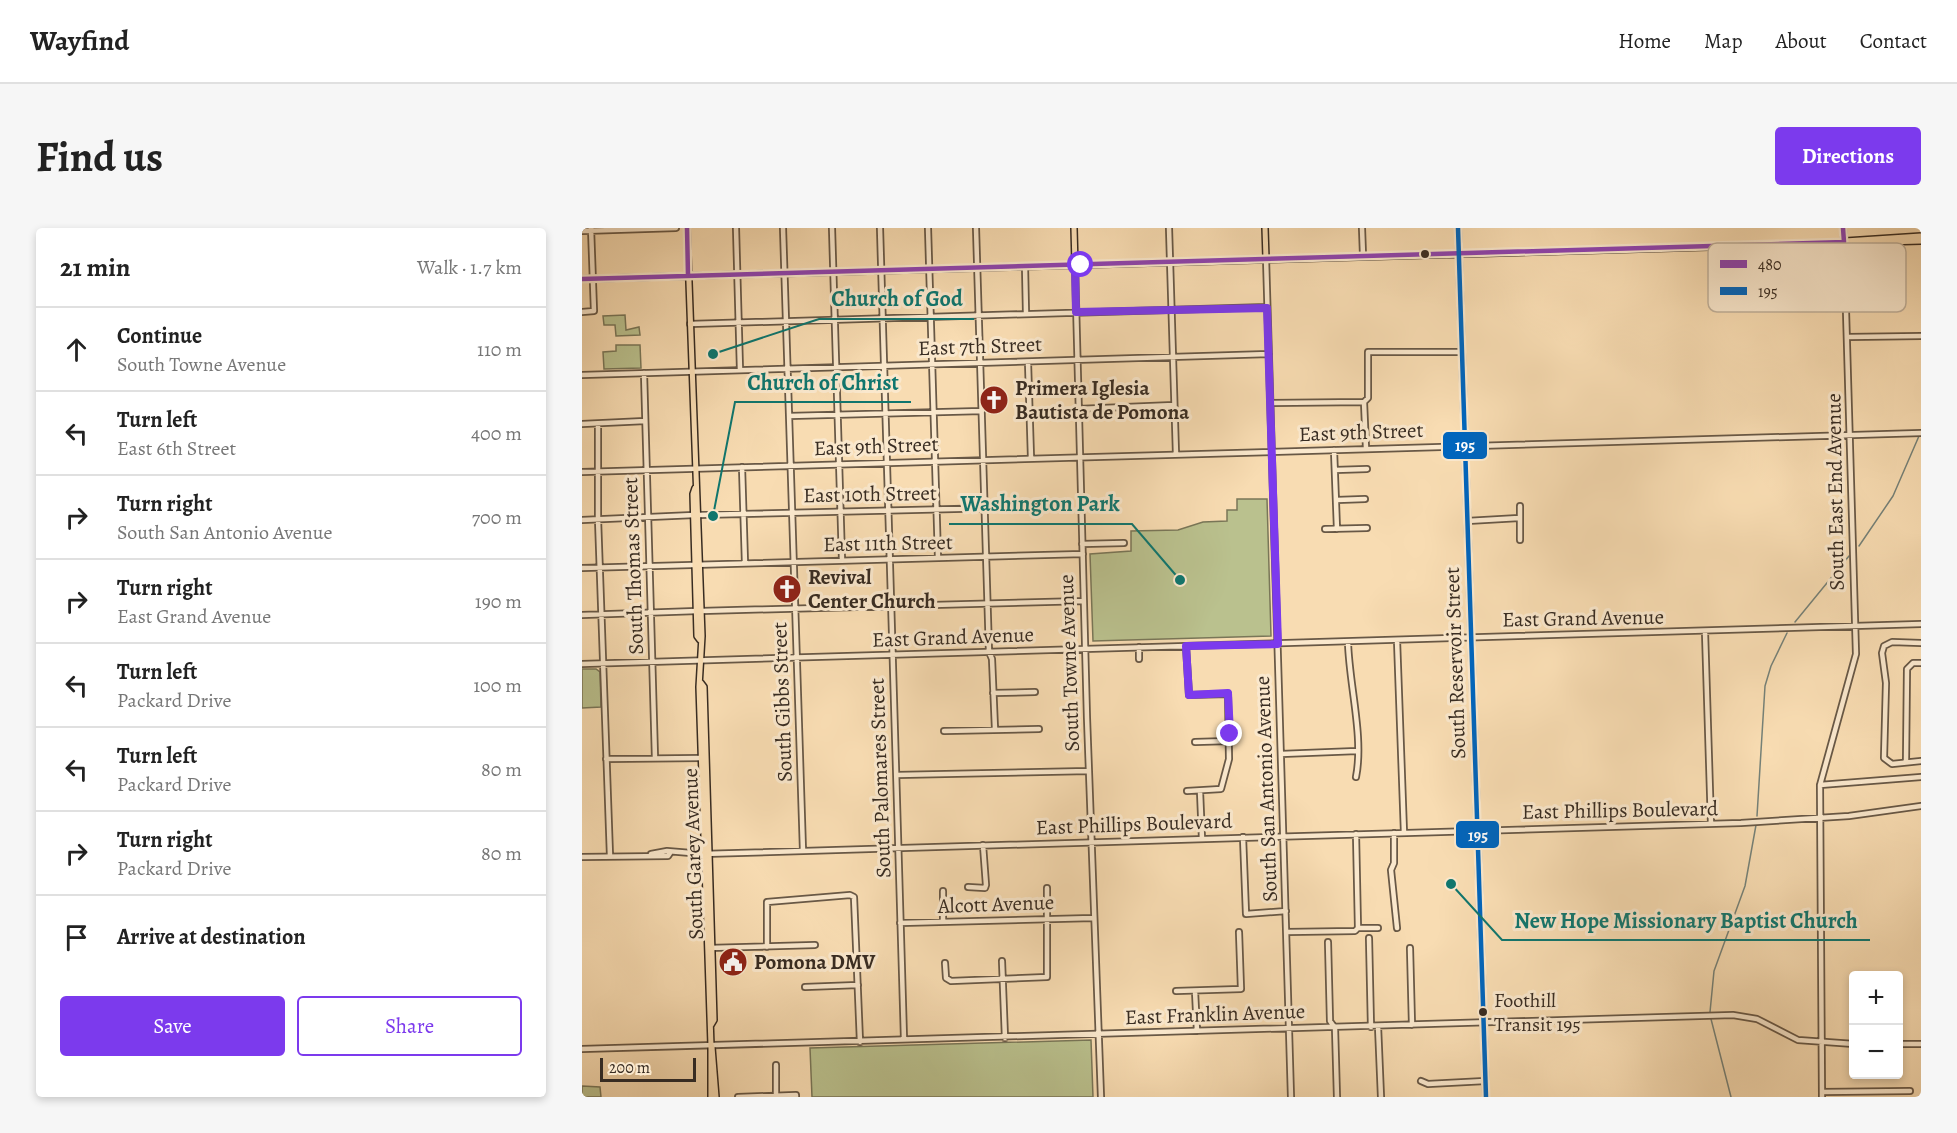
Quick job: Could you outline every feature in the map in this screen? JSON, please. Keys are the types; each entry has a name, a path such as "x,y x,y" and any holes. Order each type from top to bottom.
{"main road":[{"name":"South Garey Avenue","path":"687,228 699,611 697,636 700,640 702,813 714,1020 711,1024 711,1097"},
{"name":"South Towne Avenue","path":"1074,228 1075,265"},
{"name":"South San Antonio Avenue","path":"1265,228 1266,258"},
{"name":"South Reservoir Street","path":"1458,228 1486,1097"},
{"name":"South East End Avenue","path":"1844,228 1844,242"},
{"path":"1844,242 1852,239 1921,236"},
{"path":"1806,243 1921,241"},
{"path":"582,279 688,274 1075,265 1708,246"},
{"name":"South Garey Avenue","path":"701,683 704,687 708,823 706,853"},
{"path":"702,813 708,823"},
{"name":"South Garey Avenue","path":"711,1046 716,1097"}],"street":[{"path":"582,231 676,228"},
{"path":"736,228 740,370"},
{"name":"South Gibbs Street","path":"783,228 795,608 801,722 803,851"},
{"path":"832,228 842,560"},
{"name":"South Palomares Street","path":"880,228 904,1040"},
{"path":"928,228 938,558"},
{"path":"976,228 987,604 995,729"},
{"path":"1169,228 1176,454"},
{"path":"1362,228 1363,255"},
{"path":"582,312 594,311 591,229"},
{"name":"South San Antonio Avenue","path":"1266,258 1291,1097"},
{"name":"South Towne Avenue","path":"1075,265 1093,918 1101,1097"},
{"path":"1025,266 1026,313"},
{"path":"690,324 1267,308"},
{"name":"South East End Avenue","path":"1822,1095 1820,785 1856,654 1847,312"},
{"path":"1848,337 1921,336"},
{"path":"1366,448 1364,402 1368,398 1368,352 1461,352"},
{"name":"East 7th Street","path":"582,375 1269,354"},
{"path":"1028,362 1031,458"},
{"name":"South Thomas Street","path":"644,373 656,758"},
{"path":"1270,404 1364,402"},
{"path":"1078,409 1174,405"},
{"path":"789,416 982,411"},
{"path":"582,424 645,421"},
{"path":"598,424 598,519 610,856"},
{"name":"East 9th Street","path":"582,472 1272,450 1921,433"},
{"path":"1334,450 1337,529"},
{"path":"742,467 745,563"},
{"path":"1335,470 1367,469"},
{"path":"1337,500 1365,499"},
{"path":"1520,506 1520,540"},
{"name":"East 10th Street","path":"582,520 793,512 1043,507"},
{"path":"1467,521 1519,518"},
{"path":"1325,529 1367,528"},
{"path":"1082,544 1124,543"},
{"name":"East 11th Street","path":"582,568 1083,554"},
{"path":"582,615 1084,601"},
{"name":"East Grand Avenue","path":"582,664 1921,624"},
{"path":"1705,632 1711,824"},
{"path":"1397,640 1404,833"},
{"path":"1348,642 1357,751 1356,777"},
{"path":"1921,643 1892,642 1884,645 1882,652 1886,683 1884,754 1887,762 1921,761"},
{"path":"1186,646 1189,695 1228,693 1229,741 1229,759 1221,789 1187,791"},
{"path":"1139,647 1139,659"},
{"path":"1906,762 1907,669 1913,663 1921,663"},
{"path":"993,693 1035,692"},
{"path":"944,731 1039,729"},
{"path":"1195,742 1229,741"},
{"path":"1281,754 1357,751"},
{"path":"606,759 701,758"},
{"path":"897,775 1089,771"},
{"path":"1820,785 1921,777"},
{"path":"1200,791 1202,838"},
{"name":"East Phillips Boulevard","path":"582,857 655,852 803,851 1711,824 1819,818 1921,806"},
{"path":"1394,833 1394,863 1391,870 1397,928"},
{"path":"1356,834 1358,928"},
{"path":"1243,837 1246,914 1286,912"},
{"path":"968,887 985,888 983,845"},
{"path":"945,963 946,978 951,981 1047,977 1047,888"},
{"path":"943,891 943,922"},
{"path":"767,947 767,902 850,894 854,897 860,1042"},
{"name":"Alcott Avenue","path":"900,923 1093,918"},
{"path":"1287,932 1355,931 1358,928 1378,928"},
{"path":"1176,991 1241,989 1239,932"},
{"path":"1369,938 1371,1027"},
{"path":"1328,942 1330,1021 1335,1028 1337,1097"},
{"path":"709,948 815,945"},
{"path":"1410,948 1413,1025"},
{"path":"1002,962 1005,1038"},
{"path":"805,987 858,986"},
{"path":"1195,991 1197,1031"},
{"name":"East Franklin Avenue","path":"582,1049 1483,1024 1720,1015 1747,1016 1798,1040 1849,1044"},
{"path":"1378,1026 1381,1097"},
{"path":"1903,1044 1921,1044"},
{"path":"776,1065 776,1095"},
{"path":"1421,1081 1428,1084 1485,1081"},
{"path":"1822,1095 1910,1091"},
{"path":"738,1097 796,1096"}],"green space":[{"path":"625,315 626,330 639,327 640,335 616,336 615,325 604,325 603,316"},
{"path":"616,345 640,345 641,368 604,369 603,352 616,351"},
{"path":"1237,499 1267,499 1271,636 1093,641 1090,554 1131,551 1131,531 1178,530 1203,522 1227,521 1227,510 1237,510"},
{"path":"582,669 596,669 600,672 601,707 582,708"},
{"path":"1091,1040 1093,1097 812,1097 810,1048"},
{"path":"582,1086 600,1087 601,1097 582,1097"}],"waterway":[{"path":"1859,546 1893,496 1919,436"},
{"path":"1795,622 1849,556"},
{"path":"1757,816 1765,686 1771,666 1787,633"},
{"path":"1710,1012 1714,971 1745,886 1756,825"},
{"path":"1711,1019 1731,1097"}],"transit line":[{"name":"480","path":"687,228 688,275"},
{"name":"195","path":"1458,228 1486,1097"},
{"name":"480","path":"1810,243 1844,242 1843,228"},
{"name":"480","path":"582,279 1708,246"}],"place":[{"name":"Church of God","path":"713,354"},
{"name":"Primera Iglesia Bautista de Pomona","path":"994,400"},
{"name":"Church of Christ","path":"713,516"},
{"name":"Washington Park","path":"1180,580"},
{"name":"Revival Center Church","path":"787,589"},
{"name":"New Hope Missionary Baptist Church","path":"1451,884"},
{"name":"Pomona DMV","path":"733,962"},
{"name":"Foothill Transit 195","path":"1483,1012"}],"route":[{"path":"1081,265 1075,265 1076,312 1267,308 1278,644 1186,646 1189,695 1228,693 1230,734"}]}
